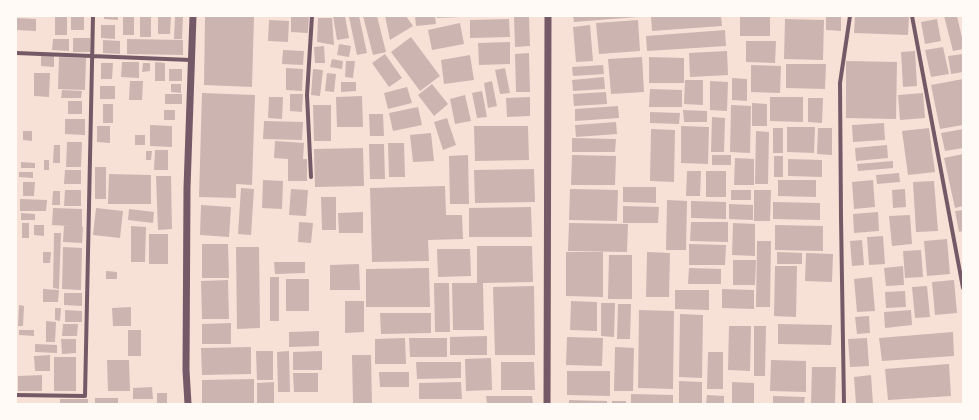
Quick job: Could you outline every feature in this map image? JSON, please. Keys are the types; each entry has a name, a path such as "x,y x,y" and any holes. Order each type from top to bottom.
{"street":[{"path":"16,395 84,396 93,16"},
{"path":"188,404 186,370 187,188 193,16"},
{"path":"311,177 307,95 312,16"},
{"path":"547,404 548,16"},
{"path":"844,404 840,83 850,16"},
{"path":"912,16 963,288"},
{"path":"16,52 191,60"}],"building":[{"path":"55,16 67,16 67,35 55,35"},
{"path":"71,16 84,16 84,30 71,30"},
{"path":"104,16 118,16 118,20 104,19"},
{"path":"123,16 134,16 134,35 123,35"},
{"path":"140,16 151,16 151,37 140,37"},
{"path":"158,16 171,16 170,34 158,34"},
{"path":"175,16 183,16 182,39 174,39"},
{"path":"205,16 254,16 252,87 204,85"},
{"path":"291,16 309,16 308,33 291,32"},
{"path":"333,16 345,16 349,38 337,40"},
{"path":"359,16 367,53 357,55 349,17"},
{"path":"363,16 377,16 386,52 373,55"},
{"path":"385,16 406,16 413,26 390,40"},
{"path":"415,16 435,16 436,24 416,26"},
{"path":"437,16 460,16 460,17 437,18"},
{"path":"514,16 529,16 530,46 515,47"},
{"path":"573,16 638,16 638,17 574,22"},
{"path":"651,16 721,16 722,26 652,31"},
{"path":"740,16 770,16 770,36 740,36"},
{"path":"826,16 841,16 841,31 826,30"},
{"path":"855,16 909,16 908,35 854,33"},
{"path":"944,16 957,16 963,42 963,49 953,51"},
{"path":"16,18 36,19 36,31 16,30"},
{"path":"318,18 332,18 334,45 317,42"},
{"path":"509,19 510,37 470,38 470,20"},
{"path":"785,19 824,20 823,60 784,59"},
{"path":"937,19 941,41 925,44 921,22"},
{"path":"269,20 289,21 288,42 268,41"},
{"path":"638,20 640,51 599,54 596,23"},
{"path":"460,23 464,44 432,50 428,30"},
{"path":"101,25 115,25 115,39 101,38"},
{"path":"590,25 593,61 576,62 573,27"},
{"path":"725,30 726,46 647,51 646,36"},
{"path":"411,37 440,76 420,91 391,52"},
{"path":"73,38 90,38 90,52 73,52"},
{"path":"53,39 69,39 69,51 52,50"},
{"path":"127,39 183,40 183,55 127,54"},
{"path":"103,40 120,41 120,54 103,53"},
{"path":"746,41 776,41 775,63 746,62"},
{"path":"510,42 510,64 479,65 478,43"},
{"path":"339,44 351,46 349,57 337,55"},
{"path":"324,46 325,63 315,63 314,47"},
{"path":"943,47 949,74 931,77 925,50"},
{"path":"283,50 304,51 303,65 282,64"},
{"path":"727,51 728,75 690,77 689,53"},
{"path":"915,51 917,86 903,87 901,52"},
{"path":"529,53 530,92 516,92 515,54"},
{"path":"385,54 402,78 389,87 372,63"},
{"path":"963,54 963,72 951,74 948,56"},
{"path":"470,55 474,80 444,84 441,60"},
{"path":"41,56 54,56 54,67 41,66"},
{"path":"59,57 86,58 85,90 58,89"},
{"path":"642,57 644,92 611,94 608,59"},
{"path":"649,57 684,58 684,83 649,83"},
{"path":"332,59 343,61 342,69 330,67"},
{"path":"346,61 355,61 353,78 345,77"},
{"path":"846,61 897,62 896,119 846,118"},
{"path":"122,62 139,62 139,78 121,77"},
{"path":"155,62 165,63 165,81 155,81"},
{"path":"101,63 113,63 112,79 101,79"},
{"path":"143,63 150,63 150,71 142,72"},
{"path":"786,64 826,64 825,89 786,88"},
{"path":"603,65 604,74 573,76 572,67"},
{"path":"751,65 781,66 780,93 751,92"},
{"path":"286,68 303,69 302,91 286,90"},
{"path":"505,68 510,93 500,94 495,70"},
{"path":"169,69 182,69 182,81 169,81"},
{"path":"313,69 323,70 320,96 311,95"},
{"path":"34,73 50,73 49,97 34,96"},
{"path":"327,73 336,74 334,92 325,91"},
{"path":"604,77 605,89 573,91 572,80"},
{"path":"732,78 747,79 747,101 732,100"},
{"path":"963,79 963,125 940,129 931,85"},
{"path":"685,80 703,80 703,105 684,104"},
{"path":"130,81 143,81 142,100 129,100"},
{"path":"492,81 497,106 488,108 484,83"},
{"path":"710,81 728,82 727,111 710,110"},
{"path":"341,82 356,82 356,91 341,92"},
{"path":"171,84 181,84 181,93 171,92"},
{"path":"432,84 448,104 434,116 418,95"},
{"path":"100,86 115,86 115,99 100,99"},
{"path":"407,87 412,103 388,109 384,93"},
{"path":"650,89 682,90 682,107 649,107"},
{"path":"62,90 82,91 81,98 61,98"},
{"path":"482,91 487,117 477,118 472,93"},
{"path":"606,92 607,104 574,106 573,94"},
{"path":"202,93 255,95 252,185 236,184 236,198 199,197"},
{"path":"923,93 925,118 900,120 898,95"},
{"path":"165,94 182,94 182,104 165,104"},
{"path":"290,94 303,94 302,112 290,111"},
{"path":"465,95 471,121 455,124 450,99"},
{"path":"362,96 363,127 337,127 336,97"},
{"path":"269,97 283,97 282,119 268,118"},
{"path":"530,97 530,116 507,117 506,98"},
{"path":"770,97 803,97 803,122 770,121"},
{"path":"808,98 823,98 822,123 808,122"},
{"path":"68,101 82,101 82,114 68,114"},
{"path":"752,103 767,104 767,126 752,126"},
{"path":"103,104 113,104 113,123 103,123"},
{"path":"313,105 331,105 331,141 314,141"},
{"path":"731,105 751,106 750,153 730,152"},
{"path":"618,106 619,118 575,121 575,109"},
{"path":"418,107 422,125 393,131 389,113"},
{"path":"164,110 175,110 175,120 164,120"},
{"path":"683,110 707,111 707,122 684,122"},
{"path":"650,112 680,113 679,124 650,123"},
{"path":"369,114 383,114 384,136 370,136"},
{"path":"712,117 725,118 724,152 711,152"},
{"path":"447,118 456,145 443,150 434,122"},
{"path":"65,119 85,119 85,135 65,134"},
{"path":"264,121 303,122 302,140 263,139"},
{"path":"616,122 617,134 576,137 575,125"},
{"path":"884,123 885,140 853,142 852,125"},
{"path":"150,125 172,126 172,147 150,146"},
{"path":"97,126 110,126 110,143 97,142"},
{"path":"474,126 528,126 529,160 475,161"},
{"path":"681,126 709,127 708,164 681,163"},
{"path":"787,127 815,127 814,153 787,152"},
{"path":"773,128 783,128 783,153 773,153"},
{"path":"818,128 832,128 832,155 817,154"},
{"path":"929,128 935,172 908,175 902,131"},
{"path":"651,129 675,130 674,182 650,181"},
{"path":"963,129 963,148 945,151 941,133"},
{"path":"23,131 32,131 32,141 23,140"},
{"path":"756,131 769,132 768,184 755,184"},
{"path":"431,133 434,161 413,162 410,135"},
{"path":"135,135 145,135 145,145 135,145"},
{"path":"572,138 616,139 615,152 572,152"},
{"path":"275,141 304,143 303,159 307,159 307,181 288,181 288,159 274,158"},
{"path":"67,142 82,142 81,167 66,167"},
{"path":"388,143 404,143 405,177 389,177"},
{"path":"369,144 384,144 385,179 370,179"},
{"path":"54,145 60,145 60,163 53,163"},
{"path":"887,145 888,158 856,161 855,148"},
{"path":"363,148 364,186 315,187 314,149"},
{"path":"155,150 168,150 168,170 154,170"},
{"path":"146,151 152,151 151,160 146,160"},
{"path":"963,154 963,206 955,208 944,158"},
{"path":"468,155 469,204 450,204 449,156"},
{"path":"572,155 616,156 615,185 571,185"},
{"path":"712,155 731,155 731,165 712,165"},
{"path":"774,156 783,156 783,177 774,177"},
{"path":"735,158 754,159 754,185 734,185"},
{"path":"788,159 822,160 822,177 788,176"},
{"path":"44,160 49,160 49,170 44,170"},
{"path":"893,161 893,168 858,171 857,164"},
{"path":"21,162 35,163 35,168 21,168"},
{"path":"95,167 106,167 106,199 95,199"},
{"path":"534,169 535,202 475,203 474,170"},
{"path":"65,170 81,170 81,184 64,184"},
{"path":"687,171 701,171 700,196 686,196"},
{"path":"706,171 726,171 726,197 706,197"},
{"path":"19,172 33,172 33,178 19,177"},
{"path":"899,173 900,182 877,184 876,175"},
{"path":"109,174 151,175 151,204 108,204"},
{"path":"156,176 171,176 172,229 158,230"},
{"path":"263,180 283,181 282,209 262,208"},
{"path":"778,180 816,180 816,197 778,196"},
{"path":"873,180 875,207 854,209 852,182"},
{"path":"934,181 938,231 916,232 913,182"},
{"path":"23,182 35,182 34,196 23,196"},
{"path":"445,186 446,215 462,215 463,239 428,240 429,261 372,262 370,188"},
{"path":"623,187 656,187 656,203 623,202"},
{"path":"241,188 254,189 251,235 238,234"},
{"path":"291,189 308,190 306,216 289,215"},
{"path":"570,189 618,190 617,221 569,220"},
{"path":"905,189 906,207 893,208 892,190"},
{"path":"65,190 81,190 81,206 64,206"},
{"path":"731,190 751,190 751,200 731,200"},
{"path":"754,190 771,190 770,221 754,221"},
{"path":"53,191 60,191 60,205 52,205"},
{"path":"321,197 336,197 336,230 322,230"},
{"path":"20,199 47,200 46,211 20,211"},
{"path":"667,200 687,201 686,250 666,250"},
{"path":"691,201 726,202 726,219 691,218"},
{"path":"773,202 820,203 820,220 773,219"},
{"path":"729,204 753,205 753,220 729,219"},
{"path":"201,205 231,207 229,237 200,235"},
{"path":"623,206 659,207 658,223 623,223"},
{"path":"531,207 532,237 469,237 469,208"},
{"path":"53,208 82,209 82,243 63,242 64,226 69,226 52,225"},
{"path":"96,208 123,211 120,238 93,235"},
{"path":"129,209 154,212 153,223 128,220"},
{"path":"963,210 963,231 959,232 955,211"},
{"path":"363,212 363,233 339,233 338,213"},
{"path":"878,212 879,231 854,233 853,214"},
{"path":"21,213 35,214 35,220 21,220"},
{"path":"910,215 912,244 892,246 889,216"},
{"path":"299,222 313,223 311,243 298,242"},
{"path":"691,222 728,222 728,242 690,241"},
{"path":"22,223 29,223 29,238 22,238"},
{"path":"569,223 628,224 627,252 568,251"},
{"path":"733,223 755,224 755,256 732,255"},
{"path":"34,225 44,225 44,236 34,235"},
{"path":"775,225 823,226 823,251 775,250"},
{"path":"131,226 146,227 145,262 131,262"},
{"path":"54,233 61,233 59,289 53,288"},
{"path":"149,234 168,234 168,264 149,264"},
{"path":"883,236 885,264 869,265 867,237"},
{"path":"947,239 950,274 927,276 924,241"},
{"path":"862,240 864,265 852,266 850,241"},
{"path":"757,241 771,241 770,307 756,307"},
{"path":"202,244 228,244 229,278 202,278"},
{"path":"689,244 726,245 725,265 689,265"},
{"path":"477,246 532,246 533,282 483,283 484,330 453,330 452,283 477,283"},
{"path":"63,247 82,248 81,290 62,289"},
{"path":"236,247 259,247 260,328 237,329"},
{"path":"437,249 470,249 471,276 438,277"},
{"path":"921,250 923,277 905,278 903,251"},
{"path":"43,252 51,252 50,263 43,263"},
{"path":"566,252 603,252 603,297 566,296"},
{"path":"647,252 670,253 669,297 646,297"},
{"path":"777,252 802,253 802,264 777,264"},
{"path":"806,253 833,254 832,282 805,281"},
{"path":"609,255 632,255 632,299 608,299"},
{"path":"733,260 756,260 755,285 733,285"},
{"path":"274,262 305,262 305,273 275,274"},
{"path":"359,264 360,290 330,290 330,265"},
{"path":"775,266 797,266 796,317 774,316"},
{"path":"903,266 904,285 886,286 884,268"},
{"path":"429,268 430,307 366,307 366,269"},
{"path":"689,268 721,269 721,284 688,284"},
{"path":"106,271 117,272 117,279 106,279"},
{"path":"270,277 279,277 279,321 270,321"},
{"path":"872,277 875,311 857,312 854,279"},
{"path":"286,279 309,279 309,311 286,311"},
{"path":"228,280 229,319 202,319 201,281"},
{"path":"954,280 957,313 935,315 932,282"},
{"path":"434,283 449,283 450,332 435,332"},
{"path":"534,286 535,355 495,355 493,287"},
{"path":"927,286 930,317 915,318 912,287"},
{"path":"43,289 59,290 58,302 43,302"},
{"path":"722,289 754,290 754,309 722,308"},
{"path":"675,290 709,290 709,310 675,309"},
{"path":"905,291 906,307 886,308 885,292"},
{"path":"64,293 82,293 82,306 64,305"},
{"path":"345,301 364,301 364,332 345,333"},
{"path":"571,301 597,302 597,331 570,330"},
{"path":"601,303 615,303 614,337 601,336"},
{"path":"618,304 631,304 630,339 617,339"},
{"path":"19,305 24,306 23,326 18,326"},
{"path":"131,307 131,326 113,326 112,308"},
{"path":"55,308 61,308 60,321 55,320"},
{"path":"65,310 82,311 82,322 65,322"},
{"path":"639,310 674,311 673,389 638,388"},
{"path":"911,310 912,325 885,328 884,312"},
{"path":"380,313 431,313 431,333 381,334"},
{"path":"680,314 703,315 702,378 679,377"},
{"path":"869,316 870,333 857,334 855,317"},
{"path":"46,321 56,322 55,342 46,342"},
{"path":"231,323 231,344 202,344 202,324"},
{"path":"63,324 78,324 77,336 62,336"},
{"path":"778,324 832,325 831,345 778,344"},
{"path":"729,326 751,326 750,371 728,370"},
{"path":"754,326 766,326 765,376 754,376"},
{"path":"19,330 34,330 34,336 19,335"},
{"path":"128,330 141,330 141,356 128,356"},
{"path":"319,331 319,346 289,347 289,332"},
{"path":"953,332 954,356 882,361 879,338"},
{"path":"487,336 487,355 450,355 450,337"},
{"path":"567,337 603,338 602,366 566,365"},
{"path":"405,338 406,364 375,364 375,339"},
{"path":"409,338 447,338 447,357 410,357"},
{"path":"867,338 869,366 850,367 848,339"},
{"path":"61,339 76,339 76,353 62,354"},
{"path":"35,344 57,345 57,353 35,352"},
{"path":"251,347 251,374 202,375 201,348"},
{"path":"615,347 634,348 633,391 614,391"},
{"path":"256,351 273,351 273,380 257,380"},
{"path":"289,351 290,392 278,392 277,352"},
{"path":"322,351 322,370 293,370 293,352"},
{"path":"708,352 723,352 723,389 707,389"},
{"path":"50,355 50,371 35,371 34,356"},
{"path":"352,355 371,355 372,404 353,404"},
{"path":"54,357 76,357 76,391 54,391"},
{"path":"491,358 492,390 466,391 465,359"},
{"path":"107,360 129,360 130,391 108,391"},
{"path":"771,360 806,361 806,392 770,391"},
{"path":"416,362 461,362 461,378 417,379"},
{"path":"501,362 534,362 535,390 501,390"},
{"path":"949,364 951,396 888,400 885,369"},
{"path":"812,367 836,367 835,404 811,404"},
{"path":"567,371 610,371 610,396 567,395"},
{"path":"379,372 409,372 409,387 380,387"},
{"path":"293,373 318,373 318,392 294,392"},
{"path":"42,375 42,391 18,391 18,376"},
{"path":"871,375 873,404 856,404 854,377"},
{"path":"254,379 254,404 202,404 202,380"},
{"path":"679,381 702,382 702,404 679,404"},
{"path":"274,382 274,404 257,404 257,383"},
{"path":"461,382 462,399 419,399 419,383"},
{"path":"732,382 754,383 754,404 732,404"},
{"path":"152,387 153,399 133,399 133,388"},
{"path":"157,393 167,393 167,404 157,404"},
{"path":"631,394 673,395 673,404 631,404"},
{"path":"707,395 724,396 724,404 706,404"},
{"path":"486,396 532,396 533,404 487,404"},
{"path":"773,396 805,397 804,404 773,404"},
{"path":"95,398 118,398 118,404 95,404"},
{"path":"60,399 88,399 88,404 60,404"},
{"path":"569,400 607,401 607,404 569,404"},
{"path":"612,401 626,401 626,404 612,404"}]}
